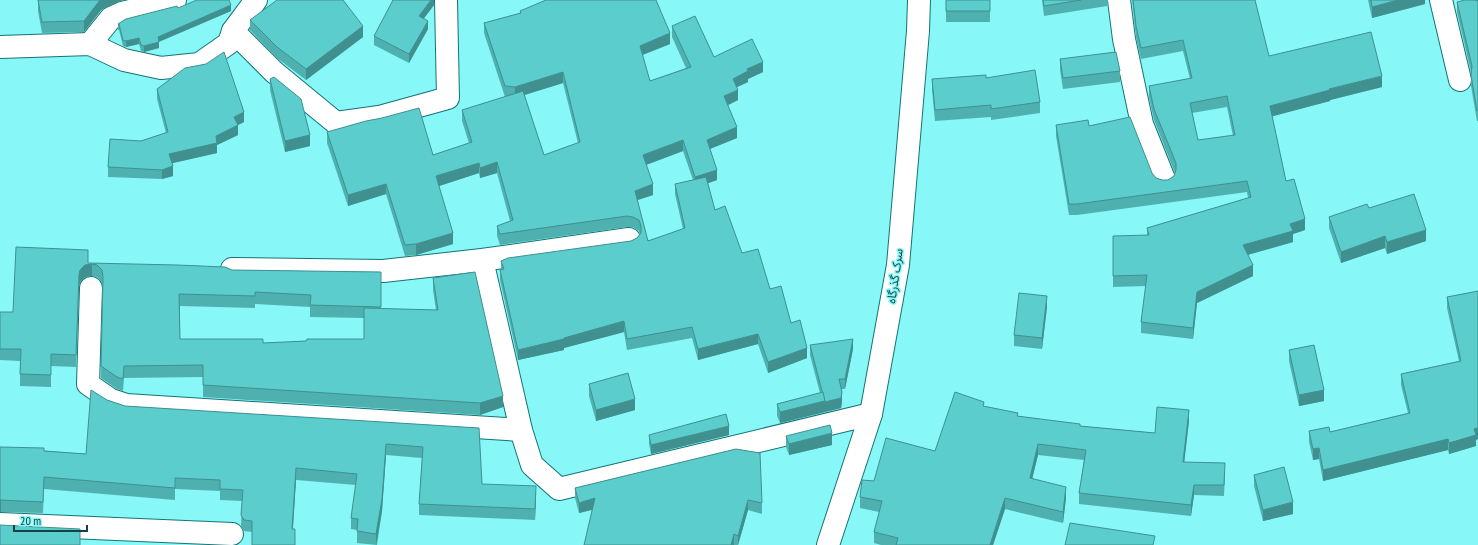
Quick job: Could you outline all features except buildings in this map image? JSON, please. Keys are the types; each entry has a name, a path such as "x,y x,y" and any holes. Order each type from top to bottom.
{"street":[{"path":"90,44 111,18 122,13 175,0"},
{"path":"0,47 90,44 124,60 161,68 199,64 229,43 233,31 256,0"},
{"path":"233,31 274,72 336,123 379,117 448,98 446,0"},
{"name":"سرک گذرگاه","path":"828,545 871,414 898,265 918,31 919,0"},
{"path":"1119,0 1124,39 1142,124 1164,179"},
{"path":"1441,0 1460,80"},
{"path":"232,269 383,272 482,260 629,239"},
{"path":"482,260 520,430 532,465 559,489 871,414"},
{"path":"91,288 88,384 111,400 126,405 520,430"},
{"path":"0,524 232,534"}]}
